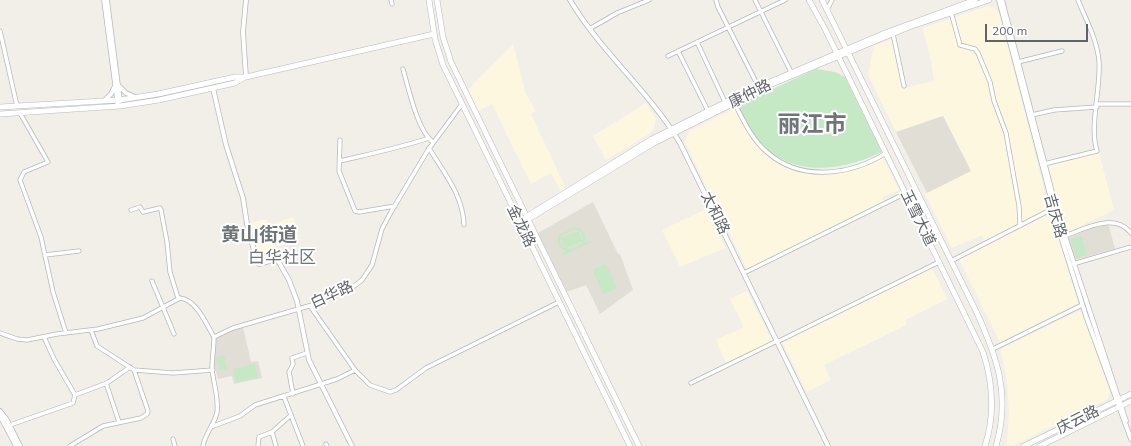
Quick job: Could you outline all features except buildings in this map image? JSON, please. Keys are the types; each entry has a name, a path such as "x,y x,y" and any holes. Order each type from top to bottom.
{"main road":[{"name":"金龙路","path":"429,0 434,34 440,58 558,302 630,446"},
{"name":"金龙路","path":"438,0 446,49 469,100 639,446"},
{"name":"玉雪大道","path":"809,0 906,193 980,346 987,365 991,386 992,408 985,446"},
{"name":"玉雪大道","path":"822,0 848,50 993,349 1001,377 1003,400 998,445"},
{"name":"康仲路","path":"848,50 907,24 975,0"},
{"name":"康仲路","path":"527,219 672,131 758,86 837,54 951,12 989,0"},
{"path":"0,107 118,100 137,97 234,77 246,77 434,34"},
{"name":"康仲路","path":"672,131 837,54"},
{"path":"0,114 119,106 159,100 235,83 246,77"},
{"name":"庆云路","path":"1024,446 1131,394"},
{"name":"庆云路","path":"1040,446 1131,401"}],"street":[{"path":"104,0 119,106"},
{"path":"103,101 109,96 116,85 107,0"},
{"path":"246,0 243,32 246,77"},
{"name":"太和路","path":"570,0 672,131 744,272 828,446"},
{"path":"634,0 635,5"},
{"path":"591,28 612,15 649,0"},
{"path":"716,0 758,86"},
{"path":"755,0 762,11 791,72"},
{"path":"668,56 785,0"},
{"path":"827,10 832,0"},
{"name":"吉庆路","path":"999,0 1052,210 1082,305 1118,400"},
{"name":"吉庆路","path":"1002,0 1064,236 1131,439"},
{"path":"1044,164 1097,151 1095,136 1099,63 1097,49 1078,0"},
{"path":"951,12 960,45 975,49 978,53 990,82 994,101 1004,125 1019,206 1020,226"},
{"path":"0,31 17,106"},
{"path":"893,34 904,86"},
{"path":"696,42 725,102"},
{"path":"678,51 708,111"},
{"path":"1018,62 1062,51"},
{"path":"404,69 412,104 429,138 433,142"},
{"path":"116,85 126,93 137,97"},
{"path":"213,88 226,145 243,198 247,224 258,263 259,264 274,259 278,260 292,287 300,309 309,360 352,446"},
{"path":"734,102 750,133 763,148 777,160 793,167 817,173 842,171 863,165 886,154"},
{"name":"白华路","path":"214,337 233,328 310,306 353,287 365,277 372,265 382,229 429,148 462,104"},
{"path":"1032,115 1054,110 1097,105 1131,104"},
{"path":"20,113 48,162 24,172 20,178 39,231 57,307 66,333"},
{"path":"340,161 395,149 429,138"},
{"path":"340,140 340,174 355,211 395,206"},
{"path":"429,148 459,198 463,210 464,225"},
{"path":"744,272 906,193"},
{"path":"131,210 140,207 143,212 160,208 162,210 170,272 178,298"},
{"path":"951,261 1052,210"},
{"path":"1064,236 1107,222 1122,225 1131,233"},
{"path":"1073,264 1131,247"},
{"path":"45,254 79,251"},
{"path":"691,383 940,262"},
{"path":"152,281 174,334"},
{"path":"0,333 24,340 91,330 143,318 178,298 187,299 193,303 214,337 213,370 218,405 216,419 210,427 203,446"},
{"path":"310,306 355,370 370,385 384,391 396,390 426,368 558,302"},
{"path":"993,349 1082,305"},
{"path":"91,330 97,346 107,354 132,368 173,373 213,370"},
{"path":"10,425 73,403 75,395 54,359 44,337"},
{"path":"293,394 289,372 293,365 292,358 307,353"},
{"path":"75,395 106,383 132,368"},
{"path":"70,446 100,428 119,422 141,418 148,413 132,368"},
{"path":"210,427 240,416 255,405 322,384 355,370"},
{"path":"106,383 119,422"},
{"path":"284,397 303,446"},
{"path":"0,411 10,425 20,446"},
{"path":"258,446 259,437 272,432 291,415"},
{"path":"0,416 9,429 16,446"},
{"path":"272,432 276,446"},
{"path":"173,438 175,446"}],"shaded area":[{"path":"989,6 995,8 1000,16 1049,208 1023,222 1005,125 978,52 961,42 954,17"},
{"path":"952,18 960,47 976,51 989,82 1003,126 1018,206 1019,224 985,241 982,235 952,248 925,194 971,171 943,116 896,132 868,75 874,46 893,39 904,88 934,81 923,28"},
{"path":"513,44 525,92 536,111 531,114 566,189 561,191 551,173 531,184 492,104 478,111 468,90"},
{"path":"646,103 656,119 654,128 649,134 606,160 593,136"},
{"path":"736,108 742,121 772,157 817,174 856,168 883,157 899,190 882,197 884,202 747,269 685,143 689,131"},
{"path":"943,116 971,171 927,193 896,132"},
{"path":"1099,153 1114,210 1083,225 1084,228 1066,233 1047,166"},
{"path":"593,202 618,254 620,254 633,290 600,314 586,285 567,292 538,233"},
{"path":"706,209 725,248 680,267 662,230"},
{"path":"1048,215 1052,215 1078,303 1000,342 959,259"},
{"path":"293,217 299,237 276,248 279,256 260,262 249,223 267,219 269,225"},
{"path":"1108,223 1115,249 1075,260 1068,237"},
{"path":"932,268 947,299 905,320 907,325 824,365 831,380 807,392 782,342"},
{"path":"747,291 772,341 726,363 716,340 744,327 730,299"},
{"path":"1081,311 1110,392 1108,399 1012,446 1007,445 1009,412 1007,381 1001,351 1002,348"},
{"path":"243,327 251,362 258,361 262,378 234,384 232,376 218,379 214,364 215,339 224,333"}],"green space":[{"path":"816,69 835,72 845,77 882,152 859,161 837,166 816,168 797,165 779,157 763,145 749,128 738,105"},
{"path":"575,227 583,231 586,238 585,243 592,242 562,256 561,254 566,251 559,245 559,235","holes":["574,229 581,232 583,237 582,244 571,249 564,248 560,242 561,236"]},
{"path":"578,231 583,241 565,248 561,238"},
{"path":"1081,236 1087,255 1076,258 1071,239"},
{"path":"606,264 617,288 603,294 593,270"},
{"path":"224,355 227,369 220,370 216,357"},
{"path":"255,364 258,377 236,382 233,369"}],"district":[{"name":"丽江市","path":"812,125"},
{"name":"黄山街道","path":"259,235"},
{"name":"白华社区","path":"282,258"}]}
